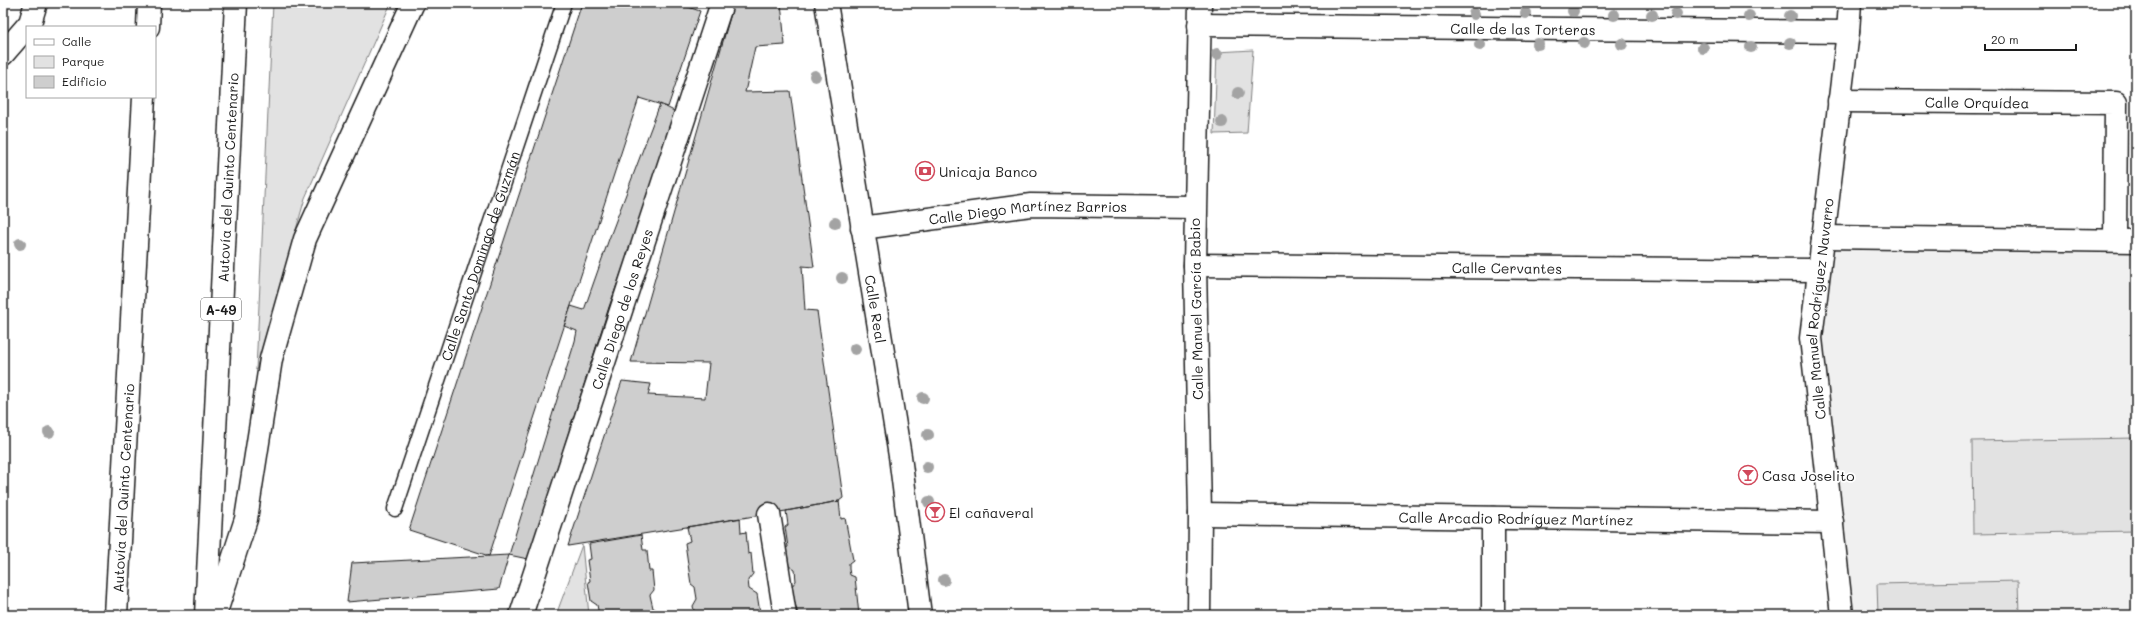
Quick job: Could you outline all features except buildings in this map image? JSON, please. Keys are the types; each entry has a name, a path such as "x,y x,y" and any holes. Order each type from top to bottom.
{"main road":[{"path":"27,26 30,22 36,3"},
{"path":"148,26 149,3"},
{"name":"Autovía del Quinto Centenario","path":"206,615 236,3"},
{"path":"215,615 246,519 271,359 305,239 413,3"},
{"name":"Calle Real","path":"826,3 900,456 920,615"},
{"name":"Calle Manuel García Babio","path":"1199,615 1200,514 1195,207 1198,25 1200,3"},
{"name":"Calle Manuel Rodríguez Navarro","path":"1842,615 1810,338 1848,32 1850,3"},
{"name":"Calle Diego de los Reyes","path":"521,615 719,4"},
{"name":"Calle de las Torteras","path":"1198,25 1848,32"},
{"path":"3,54 26,27"},
{"name":"Autovía del Quinto Centenario","path":"116,615 144,98"},
{"name":"Calle Orquídea","path":"1839,101 2116,103 2126,241"},
{"name":"Calle Diego Martínez Barrios","path":"862,228 1031,205 1195,207"},
{"path":"1823,237 2126,241"},
{"name":"Calle Cervantes","path":"1195,265 1819,270"},
{"path":"769,514 785,615"},
{"name":"Calle Arcadio Rodríguez Martínez","path":"1200,514 1832,522"},
{"path":"1493,518 1493,615"}],"lane":[{"name":"Calle Santo Domingo de Guzmán","path":"396,509 564,3"}],"shaded area":[{"path":"1826,237 2136,241 2136,615 1842,615 1811,341"}],"green space":[{"path":"273,3 391,3 305,198 256,370"},
{"path":"1253,50 1247,133 1214,134 1217,52"},
{"path":"2136,438 2136,531 1973,534 1972,441"},
{"path":"582,545 589,615 556,615"},
{"path":"2018,581 2019,615 1878,615 1877,584"}],"place":[{"name":"Unicaja Banco","path":"925,171"},
{"name":"Casa Joselito","path":"1748,475"},
{"name":"El cañaveral","path":"935,512"}]}
